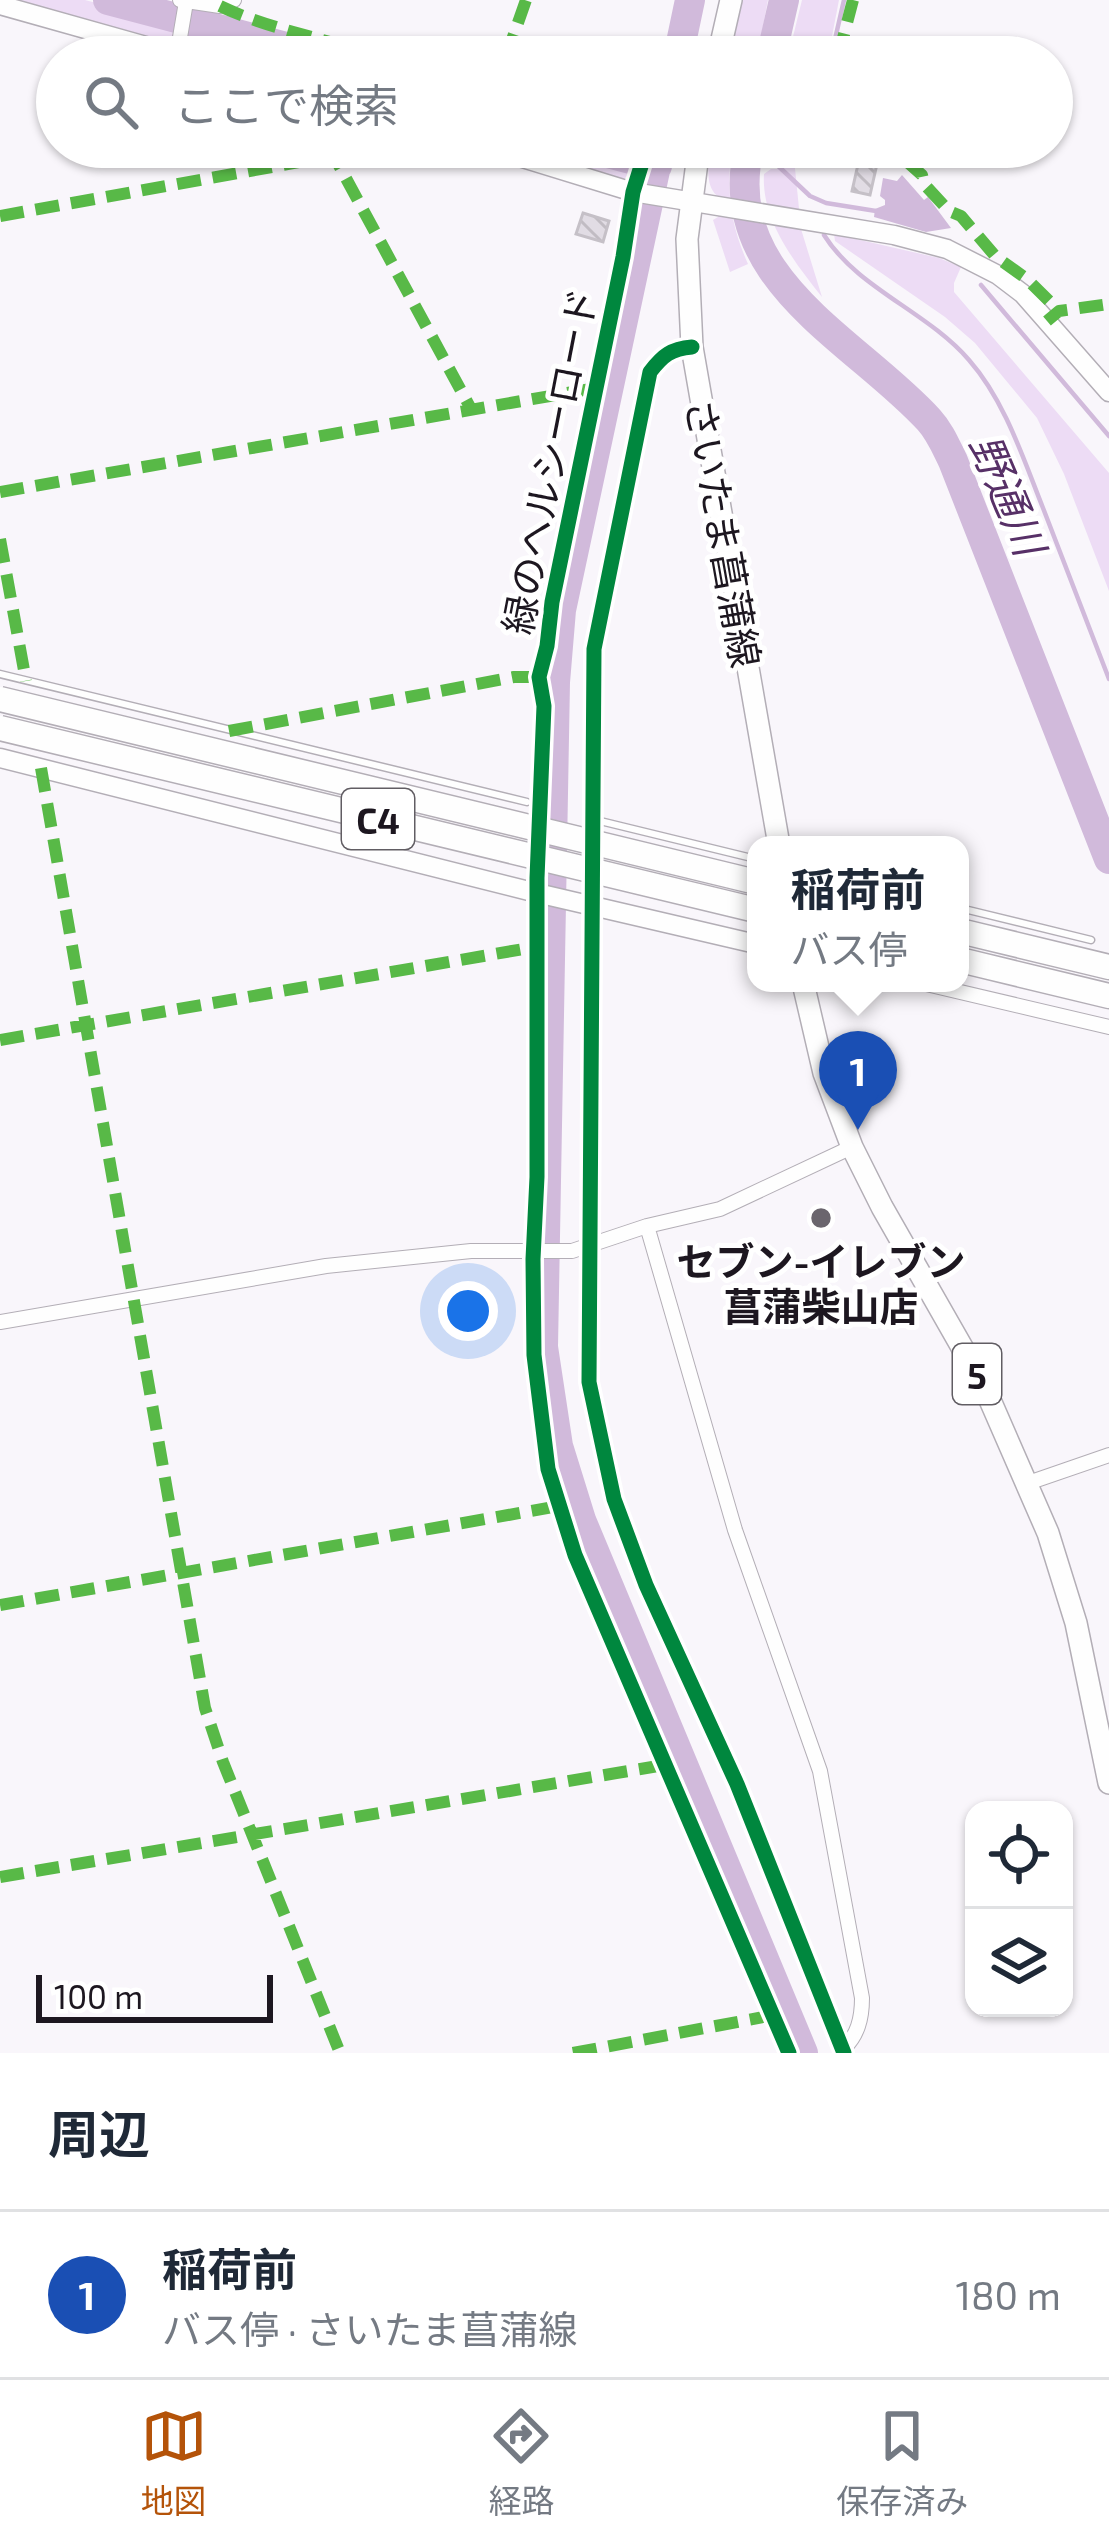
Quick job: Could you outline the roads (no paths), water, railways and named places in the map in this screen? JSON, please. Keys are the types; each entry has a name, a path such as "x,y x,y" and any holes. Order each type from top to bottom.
{"highway":[{"name":"C4","path":"0,699 747,880"},
{"name":"C4","path":"0,728 747,908"},
{"path":"969,933 1109,967"},
{"path":"969,962 1109,996"}],"main road":[{"path":"723,36 731,0"},
{"name":"さいたま菖蒲線","path":"700,168 701,205 688,258 692,346 777,836"},
{"name":"5","path":"805,992 824,1073 852,1147 983,1384 1028,1483 1072,1607 1109,1783"}],"street":[{"path":"181,36 184,3 220,6 235,0"},
{"path":"0,5 114,36"},
{"path":"556,168 637,193 925,242 977,263 1023,294 1109,392"},
{"path":"647,1226 735,1530 820,1771 862,1998 859,2026 843,2051 737,1784 646,1585 614,1499 589,1382 594,649 650,372 664,355 692,346"},
{"path":"0,758 747,942"},
{"path":"960,992 1109,1027"},
{"path":"0,1322 326,1266 471,1251 572,1251 720,1209 852,1147"},
{"path":"1028,1483 1109,1455"}],"lane":[{"path":"0,674 527,802"},
{"path":"30,702 38,746"},
{"path":"214,790 224,751"},
{"path":"592,819 747,858"},
{"path":"969,910 1091,940"}],"waterway":[{"path":"108,0 244,36"},
{"path":"682,36 690,0"},
{"name":"野通川","path":"776,36 784,0"},
{"path":"836,36 844,0"},
{"path":"656,168 561,610 555,682 543,1347 558,1446 581,1520 803,2053"},
{"name":"野通川","path":"747,168 745,193 754,234 773,270 831,333 929,420 945,445 1109,859"},
{"path":"780,168 810,196 876,211"},
{"path":"824,235 855,270 952,343 993,393 1109,679"},
{"path":"981,285 1109,436"}],"place":[{"name":"稲荷前","path":"858,1130"},
{"name":"セブン-イレブン 菖蒲柴山店","path":"821,1218"}]}
